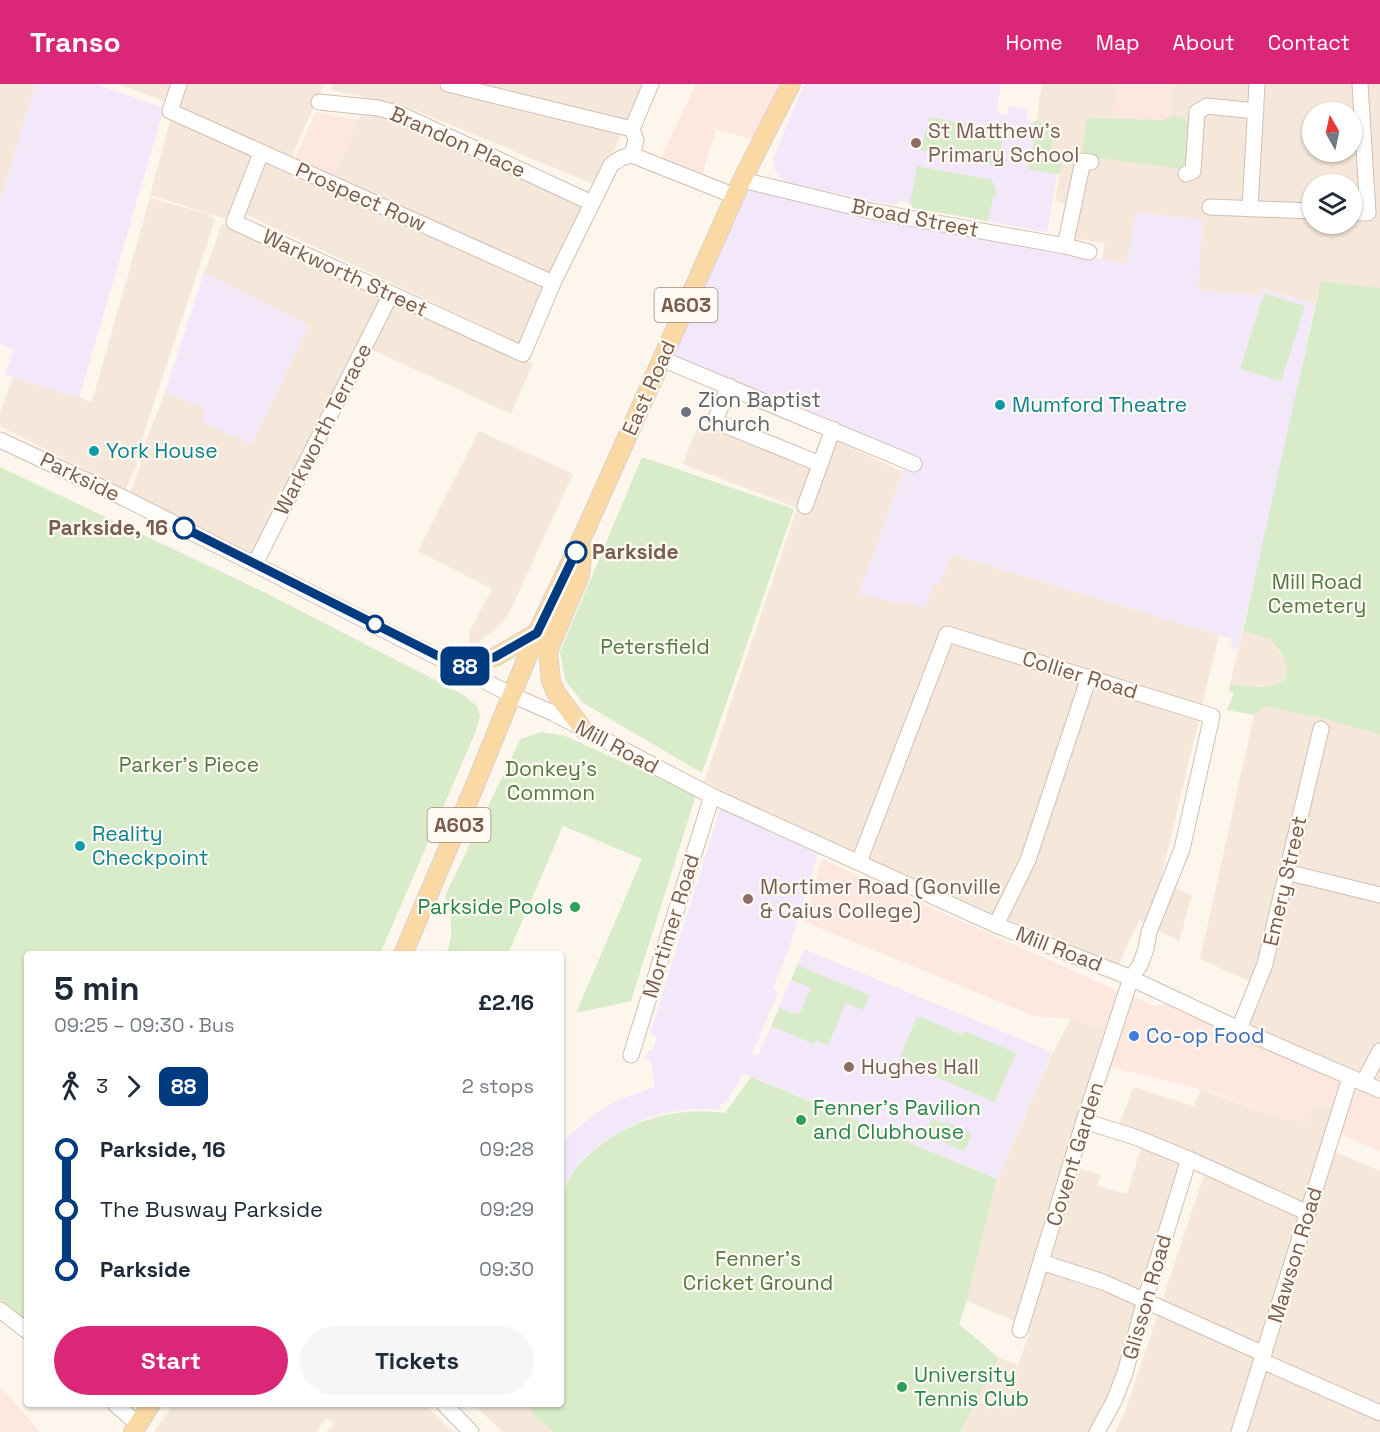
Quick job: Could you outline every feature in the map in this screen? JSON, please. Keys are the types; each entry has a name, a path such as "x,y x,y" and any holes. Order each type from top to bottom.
{"main road":[{"name":"East Road","path":"512,695 537,633 586,529 738,188 791,84"},
{"path":"583,729 556,693 551,681 548,651 580,575 586,529"},
{"path":"460,667 495,657 537,633"},
{"name":"A603","path":"404,951 512,695"},
{"path":"135,1428 149,1407"}],"street":[{"name":"Prospect Row","path":"178,84 170,111 553,283"},
{"path":"447,84 632,129"},
{"path":"553,283 611,165 621,158 633,155 636,140 632,129 651,84"},
{"path":"1250,209 1257,84"},
{"path":"1360,84 1374,213"},
{"name":"Brandon Place","path":"319,102 378,108 400,114 592,203"},
{"path":"1186,174 1193,171 1197,112 1207,106 1256,111"},
{"name":"Warkworth Street","path":"261,153 234,222 523,354 553,283"},
{"name":"Broad Street","path":"633,155 738,188 1089,252"},
{"path":"1065,246 1083,161 1091,162"},
{"path":"1210,207 1302,211"},
{"name":"Warkworth Terrace","path":"255,564 392,294"},
{"path":"662,359 914,464"},
{"path":"729,386 715,421 820,464"},
{"path":"805,506 833,429"},
{"name":"Parkside","path":"0,440 105,489 512,695"},
{"name":"Collier Road","path":"859,862 947,634 1212,716"},
{"path":"996,925 1028,860 1089,677"},
{"name":"Mill Road","path":"512,695 553,713 712,796 996,925 1131,978 1239,1029 1380,1090"},
{"name":"Covent Garden","path":"1020,1330 1084,1121 1131,978 1140,965 1149,932 1182,849 1212,716"},
{"name":"Emery Street","path":"1239,1029 1265,964 1321,729"},
{"name":"Mortimer Road","path":"631,1055 712,796"},
{"path":"1286,872 1380,895"},
{"name":"Mawson Road","path":"1239,1432 1308,1214 1357,1080 1380,1051"},
{"path":"1084,1121 1135,1137 1189,1159 1308,1214"},
{"name":"Glisson Road","path":"1097,1432 1114,1401 1123,1378 1189,1159"},
{"path":"1041,1262 1103,1282 1145,1300 1380,1413"},
{"path":"0,1310 24,1329"},
{"path":"118,1407 135,1428"},
{"path":"447,1407 471,1432"}],"shaded area":[{"path":"0,84 36,84 0,202"},
{"path":"36,84 95,84 164,108 79,398 5,374 14,349 0,344 0,202"},
{"path":"117,84 171,84 174,85 166,101"},
{"path":"183,84 324,84 291,158 177,108"},
{"path":"333,84 644,84 598,186 405,106 331,90"},
{"path":"696,84 779,84 753,140 716,129 702,176 660,160"},
{"name":"St Matthew's Primary School","path":"804,84 1001,84 996,112 1007,115 1009,106 1028,109 1027,120 1055,125 1049,159 1062,162 1060,174 1057,174 1047,232 913,208 910,203 900,201 893,205 785,182 775,171 773,159"},
{"path":"1042,84 1380,84 1380,288 1321,281 1315,304 1263,289 1260,296 1197,290 1137,212 1128,265 1102,259 1105,243 1069,238 1075,207 1055,201 1062,162 1049,160 1036,122"},
{"path":"1115,84 1174,84 1173,115 1164,120 1113,120"},
{"path":"364,108 582,206 551,276 332,177"},
{"path":"316,112 358,120 332,177 294,160"},
{"path":"171,117 253,154 230,217 223,218 150,195"},
{"path":"264,159 547,287 523,345 243,213"},
{"path":"751,186 859,212 1127,264 1136,212 1203,220 1198,290 1260,296 1262,289 1315,304 1269,519 1238,649 1231,648 1232,639 952,554 939,585 934,584 925,608 903,601 900,604 859,594 909,457 671,357"},
{"path":"150,198 208,214 215,220 136,457 137,465 125,490 0,426 0,413 13,377 92,402"},
{"path":"222,224 230,224 383,295 255,555 130,492 141,464 140,457 165,392 207,409 202,421 309,326 204,273"},
{"path":"204,273 309,325 251,445 201,421 206,409 165,392"},
{"path":"395,299 533,363 511,414 371,349"},
{"path":"714,425 823,472 833,439 903,472 860,594 903,601 935,583 939,585 951,554 1219,635 1160,883 1192,895 1179,941 1139,920 1117,968 822,838 704,782 797,508 683,464 697,428 710,433"},
{"path":"479,431 573,474 511,609 503,621 489,634 478,643 473,644 470,642 469,632 492,589 418,551"},
{"path":"1243,631 1271,639 1287,665 1287,675 1281,683 1270,687 1230,684"},
{"path":"1264,706 1325,719 1380,735 1380,1080 1240,1022 1257,985 1200,959 1254,715"},
{"name":"Hughes Hall","path":"720,809 818,853 790,945 773,988 778,993 752,1054 758,1056 804,949 1052,1052 997,1179 743,1073 726,1103 720,1104 720,1109 692,1109 645,1119 605,1140 581,1161 564,1186 564,1141 568,1136 597,1112 618,1100 655,1087 651,1061 646,1059 648,1050 653,1051 657,1036 650,1034"},
{"path":"822,859 1116,990 1155,1006 1165,1004 1380,1098 1380,1151 1330,1130 1336,1110 1323,1104 1321,1106 1315,1104 1307,1122 1294,1117 1284,1120 1216,1093 1094,1063 1104,1029 1071,1019 1034,1016 803,921"},
{"path":"1071,1019 1104,1029 1065,1164 1101,1175 1097,1186 1127,1194 1142,1145 1188,1168 1109,1403 1093,1432 960,1432 999,1358 1018,1365 1031,1328 966,1301 997,1179 1053,1052"},
{"path":"1133,1087 1194,1106 1201,1089 1284,1120 1294,1117 1307,1122 1315,1104 1336,1109 1325,1147 1380,1171 1380,1432 1115,1432 1125,1412 1208,1163 1120,1124"},
{"path":"0,1386 40,1432 0,1432"},
{"path":"172,1407 427,1407 453,1432 327,1432 334,1424 326,1418 316,1432 154,1432"},
{"path":"476,1407 530,1407 535,1417 554,1432 503,1432"}],"green space":[{"path":"1173,115 1182,118 1192,126 1190,164 1183,169 1090,157 1082,149 1087,118 1164,120"},
{"path":"930,117 1004,131 997,166 920,150"},
{"path":"1034,121 1055,125 1049,159 1062,162 1060,174 1028,169 1036,131 1032,130"},
{"path":"917,166 992,180 997,193 993,197 988,221 913,208 910,203"},
{"name":"Mill Road Cemetery","path":"1321,281 1380,288 1380,735 1325,719 1264,706 1254,715 1227,710 1234,693 1229,691 1230,684 1267,686 1283,680 1287,674 1284,658 1271,639 1243,631"},
{"path":"1264,293 1305,306 1281,381 1240,369"},
{"name":"Petersfield","path":"642,457 794,509 702,773 583,703 565,680 560,652"},
{"name":"Parker's Piece","path":"0,467 264,592 462,694 477,706 480,717 381,951 24,951 24,1319 0,1300"},
{"name":"Donkey's Common","path":"541,732 565,736 696,795 631,1001 576,1013 642,859 563,826 509,951 447,951 451,925 445,896 521,739"},
{"path":"797,965 870,995 863,1010 846,1003 828,1045 815,1040 814,1044 771,1026 779,1008 799,1015 811,988 791,980"},
{"path":"917,1017 962,1035 964,1031 1016,1053 995,1102 901,1062 899,1059"},
{"name":"Fenner's Cricket Ground","path":"751,1077 997,1179 959,1324 999,1358 960,1432 554,1432 535,1417 530,1407 564,1407 564,1188 573,1172 593,1151 609,1139 645,1121 684,1112 725,1113"},
{"path":"932,1118 969,1132 971,1137 964,1151 925,1134"}],"bus line":[{"name":"88","path":"184,528 460,667 495,657 537,633 576,552"}],"place":[{"name":"St Matthew's Primary School","path":"916,143"},
{"name":"Mumford Theatre","path":"1000,405"},
{"name":"Zion Baptist Church","path":"686,412"},
{"name":"York House","path":"94,451"},
{"name":"Parkside, 16","path":"184,528"},
{"name":"Parkside","path":"576,552"},
{"name":"Reality Checkpoint","path":"80,846"},
{"name":"Mortimer Road (Gonville & Caius College)","path":"748,899"},
{"name":"Parkside Pools","path":"575,907"},
{"name":"Co-op Food","path":"1134,1036"},
{"name":"Hughes Hall","path":"849,1067"},
{"name":"Fenner's Pavilion and Clubhouse","path":"801,1120"},
{"name":"University Tennis Club","path":"902,1387"}]}
